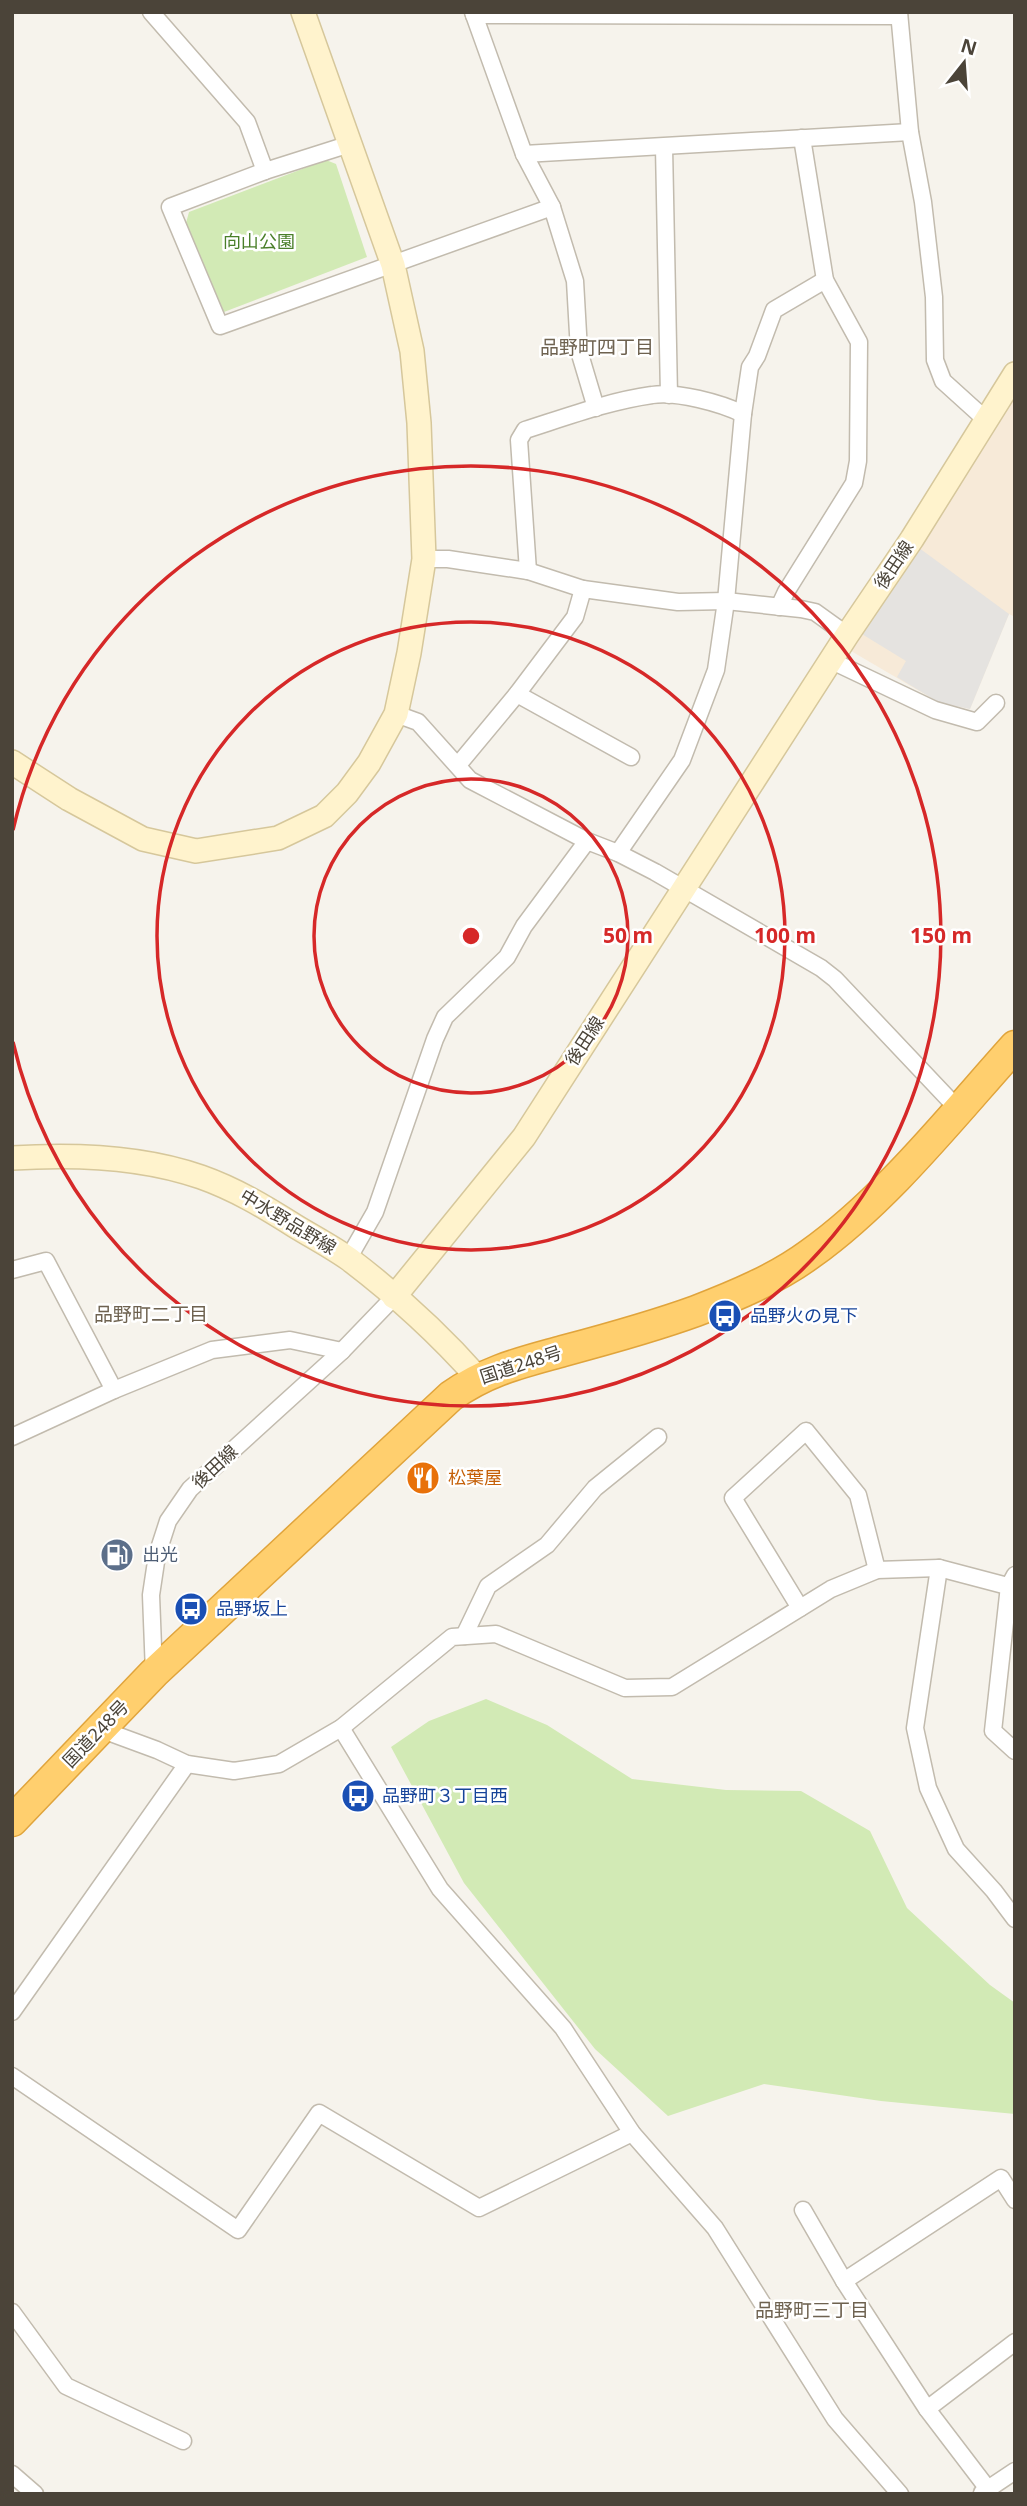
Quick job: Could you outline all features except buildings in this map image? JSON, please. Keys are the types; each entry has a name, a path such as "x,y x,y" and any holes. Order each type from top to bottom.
{"highway":[{"name":"国道248号","path":"12,1821 154,1673 451,1396 478,1378 506,1367 657,1325 698,1310 775,1276 809,1255 864,1209 1015,1046"}],"street":[{"path":"151,12 247,122 265,171"},
{"path":"12,762 69,799 143,839 196,851 278,838 324,816 347,793 369,763 396,714 424,559 419,423 412,351 393,265 303,12"},
{"path":"596,408 579,351 575,281 552,207 524,154 473,14 899,14 910,132 923,202 934,297 934,360 943,381 985,419"},
{"path":"524,154 910,132"},
{"path":"779,607 854,483 858,461 859,342 825,280 802,138"},
{"path":"350,144 265,171 170,207 220,326 552,207"},
{"path":"664,146 669,395"},
{"path":"618,853 682,760 716,670 726,601 743,414 750,367 757,356 774,310 825,280"},
{"name":"後田線","path":"154,1673 151,1595 157,1555 168,1521 190,1489 342,1351 394,1297 524,1137 912,538 1015,374"},
{"path":"528,571 519,440 525,430 653,394 729,407 743,414"},
{"path":"424,559 448,559 528,571 583,589 678,602 726,601 815,612 847,635"},
{"path":"458,765 517,694 575,617 583,589"},
{"path":"832,661 935,710 977,722 996,703"},
{"path":"517,694 631,757"},
{"path":"396,714 418,722 470,780 684,888 835,979 958,1109"},
{"path":"348,1259 375,1212 435,1038 445,1017 507,957 524,926 587,841"},
{"name":"中水野品野線","path":"12,1158 99,1157 148,1164 199,1176 248,1196 348,1259 452,1349 478,1378"},
{"path":"12,1270 46,1261 114,1390"},
{"path":"12,1437 114,1390 212,1350 289,1340 342,1351"},
{"path":"800,1608 733,1498 806,1431 858,1495 877,1570"},
{"path":"464,1636 488,1586 547,1545 595,1488 658,1437"},
{"path":"939,1568 915,1728 928,1788 956,1849 1015,1919"},
{"path":"100,1729 157,1749 187,1764 234,1771 279,1764 341,1728 452,1637 496,1634 625,1688 672,1688 831,1589 877,1570 939,1568 1013,1583 993,1731 1015,1751"},
{"path":"341,1728 440,1889 563,2028 632,2133 715,2228 835,2419 900,2494"},
{"path":"12,2012 187,1764"},
{"path":"12,2076 238,2230 319,2113 480,2208 632,2133"},
{"path":"844,2281 1001,2179 1015,2200"},
{"path":"803,2210 844,2281 926,2409 984,2491 1015,2472"},
{"path":"12,2312 66,2386 183,2441"},
{"path":"926,2409 1015,2342"},
{"path":"12,2474 35,2494"}],"shaded area":[{"path":"1015,396 1015,617 1009,614 970,709 938,702 846,648"},
{"path":"915,545 1009,614 970,709 938,702 897,677 906,661 857,631"}],"green space":[{"name":"向山公園","path":"326,160 336,164 367,257 224,312 186,223 189,212"},
{"path":"486,1699 547,1725 632,1779 726,1790 801,1791 870,1831 907,1908 990,1985 1015,2003 1015,2114 881,2101 764,2084 668,2116 595,2049 464,1883 391,1747 429,1721"}],"place":[{"name":"品野火の見下","path":"725,1316"},
{"name":"松葉屋","path":"423,1478"},
{"name":"出光","path":"117,1555"},
{"name":"品野坂上","path":"191,1609"},
{"name":"品野町３丁目西","path":"358,1796"}],"district":[{"name":"品野町四丁目","path":"597,347"},
{"name":"品野町二丁目","path":"151,1314"},
{"name":"品野町三丁目","path":"812,2310"}]}
